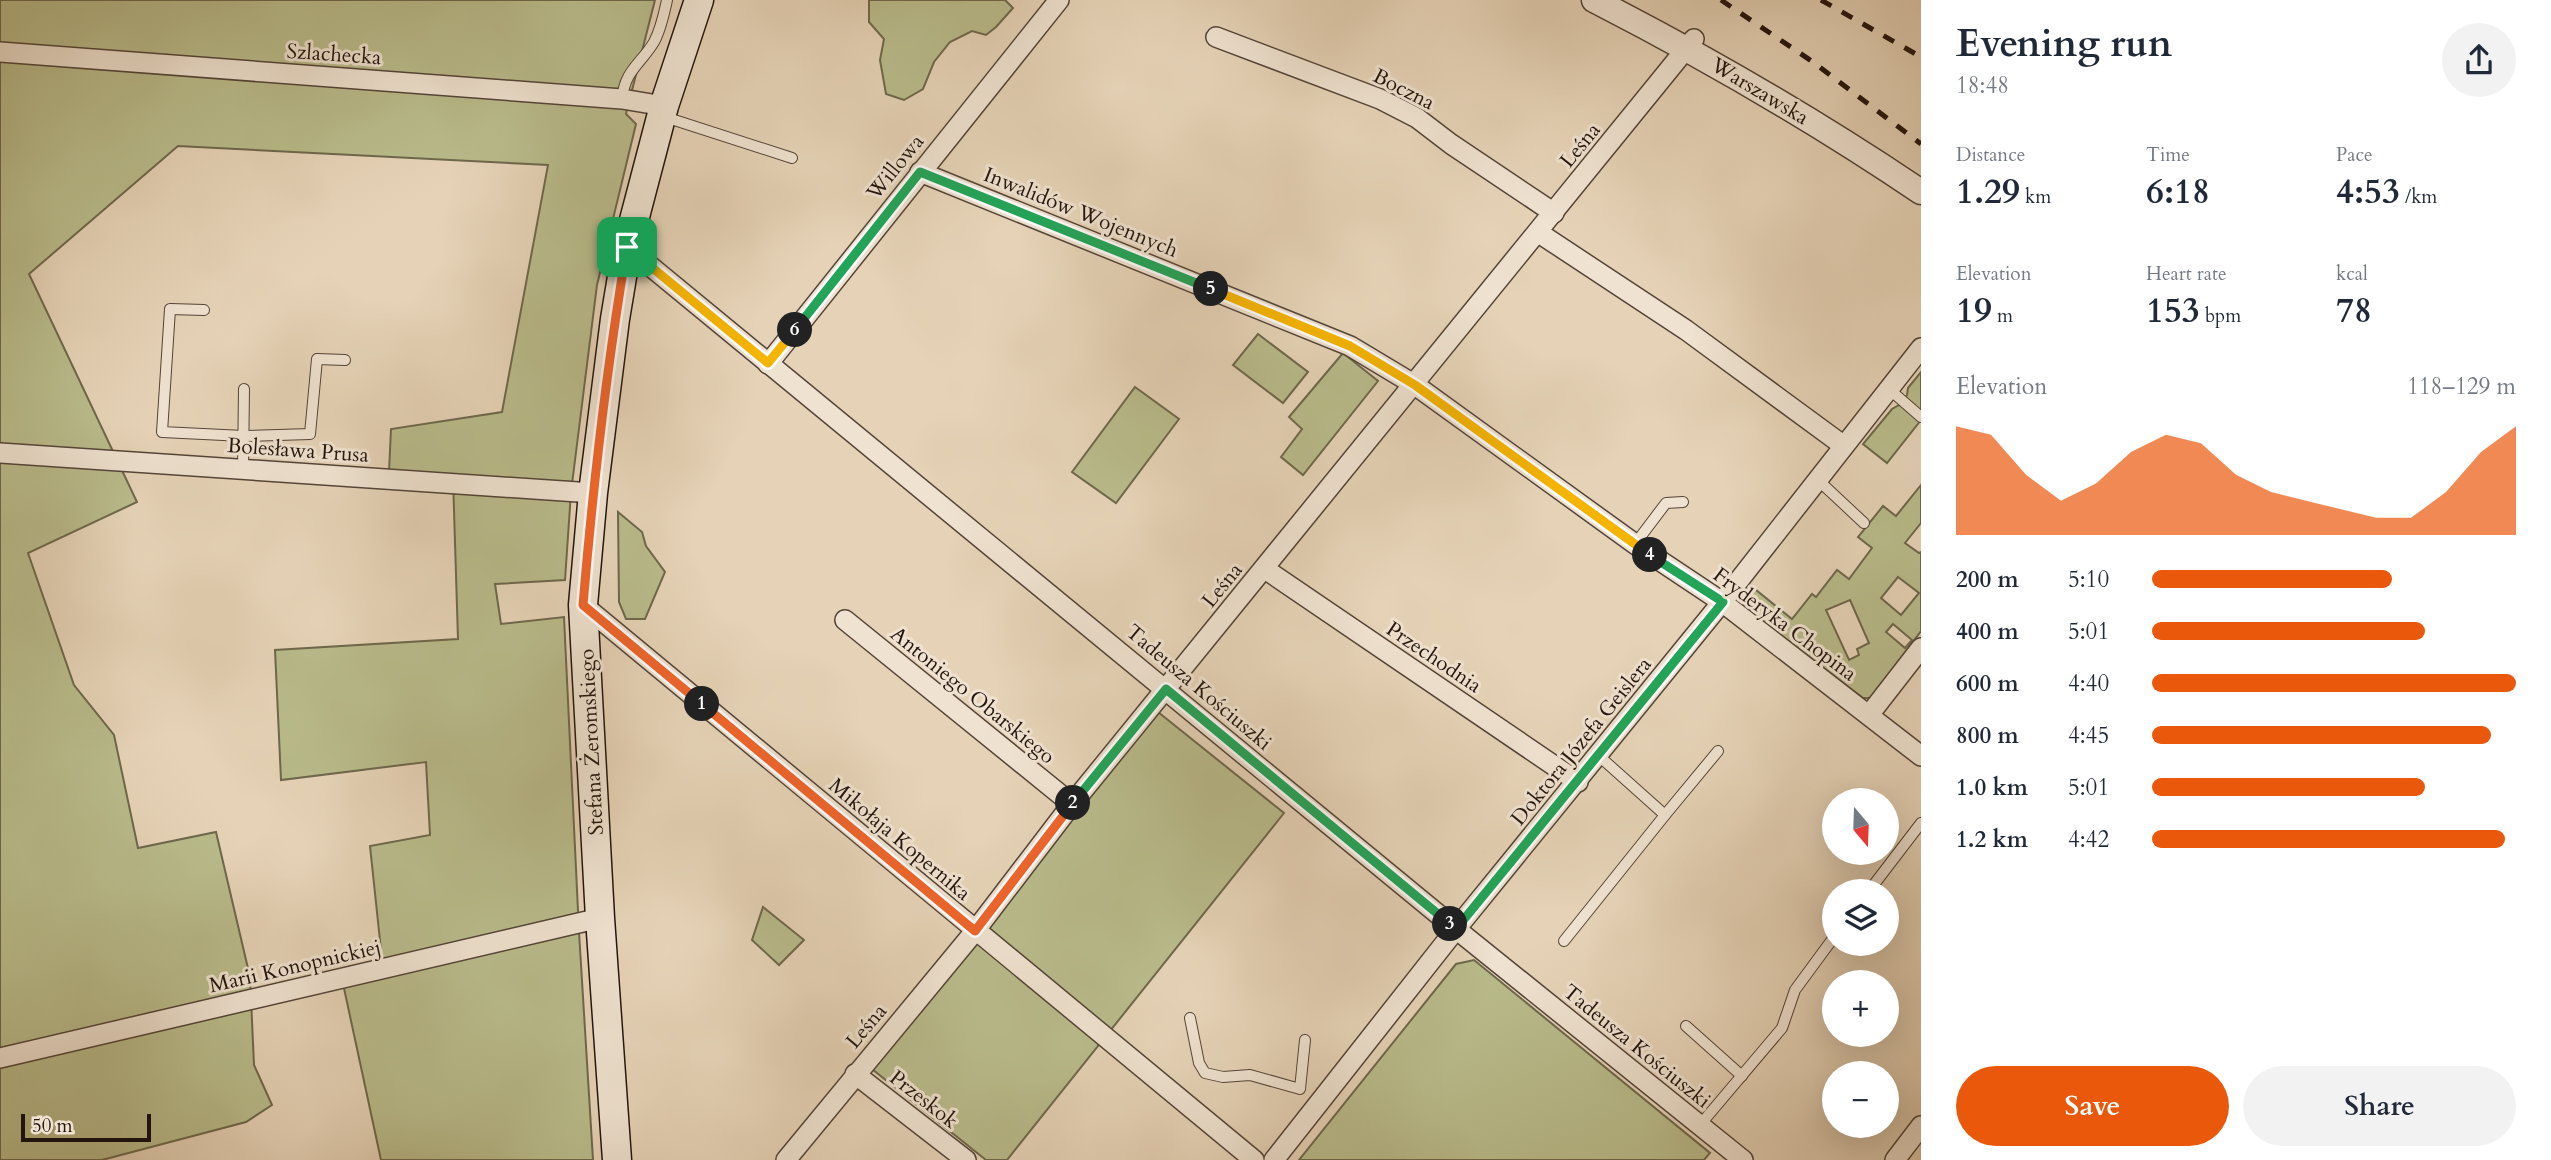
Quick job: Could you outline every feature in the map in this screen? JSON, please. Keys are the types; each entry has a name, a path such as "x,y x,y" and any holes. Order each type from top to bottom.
{"main road":[{"name":"Stefana Żeromskiego","path":"617,1160 600,918 583,605 593,493 627,247 662,111 699,0"}],"street":[{"name":"Willowa","path":"768,363 1059,0"},
{"name":"Warszawska","path":"1594,0 1691,43 1921,192"},
{"name":"Boczna","path":"1216,37 1380,99 1417,118 1554,213"},
{"name":"Leśna","path":"786,1160 975,931 1072,804 1691,43"},
{"name":"Szlachecka","path":"0,52 622,99 662,111"},
{"name":"Inwalidów Wojennych","path":"920,172 1350,346 1415,385"},
{"path":"1539,233 1686,330 1844,446"},
{"name":"Tadeusza Kościuszki","path":"627,247 1456,929 1743,1160"},
{"name":"Doktora Józefa Geislera","path":"1274,1160 1309,1096 1456,929 1578,782 1723,602 1921,348"},
{"name":"Fryderyka Chopina","path":"1415,385 1635,544 1723,602 1921,756"},
{"name":"Bolesława Prusa","path":"0,453 593,493"},
{"name":"Przechodnia","path":"1265,569 1578,782"},
{"name":"Mikołaja Kopernika","path":"583,605 1254,1160"},
{"name":"Antoniego Obarskiego","path":"845,620 1072,804"},
{"path":"1869,715 1915,669 1921,649"},
{"name":"Marii Konopnickiej","path":"0,1058 600,918"},
{"name":"Przeskok","path":"855,1074 966,1160"},
{"path":"1895,1160 1921,1126"}],"lane":[{"path":"622,99 626,76 652,46 667,0"},
{"path":"662,111 792,158"},
{"path":"204,310 170,309 162,432 244,436 310,434 317,359 345,360"},
{"path":"1889,388 1921,417"},
{"path":"243,469 244,389"},
{"path":"1818,480 1864,523"},
{"path":"1635,544 1666,503 1683,502"},
{"path":"1564,941 1718,751"},
{"path":"1599,756 1665,815"},
{"path":"1878,879 1921,823"},
{"path":"1700,1125 1782,1028 1795,990 1822,953"},
{"path":"1190,1018 1199,1063 1205,1073 1223,1077 1250,1075 1309,1096 1305,1040"},
{"path":"1686,1026 1742,1076"}],"green space":[{"path":"0,0 655,0 626,114 636,124 597,285 571,492 565,580 495,584 501,624 564,617 593,1160 381,1160 342,979 383,969 370,846 430,835 426,762 281,780 275,650 458,639 453,478 389,472 391,429 502,412 548,165 178,146 29,274 137,502 28,553 74,685 114,735 138,848 216,832 250,977 254,1065 272,1105 246,1122 102,1160 0,1160"},
{"path":"869,0 1005,0 1013,8 986,35 972,31 950,42 934,62 923,89 904,100 886,94 880,60 884,39 869,22"},
{"path":"1258,334 1308,372 1283,403 1233,365"},
{"path":"1343,353 1378,381 1303,475 1281,457 1302,429 1289,417"},
{"path":"1921,372 1921,420 1887,463 1863,444 1892,409 1899,405"},
{"path":"1135,387 1179,419 1116,503 1072,472"},
{"path":"1921,485 1921,523 1905,543 1921,552 1921,631 1871,698 1863,698 1738,602 1751,586 1792,619 1812,594 1816,597 1837,570 1849,579 1872,548 1858,537 1883,506 1896,516","holes":["1898,577 1919,593 1901,615 1881,598","1850,600 1869,643 1857,649 1859,655 1849,660 1826,610","1893,624 1912,640 1905,648 1886,632"]},
{"path":"618,512 642,532 646,546 665,572 645,619 626,619 619,602"},
{"path":"1158,712 1284,813 1007,1160 986,1160 872,1069"},
{"path":"763,907 804,940 779,965 752,940"},
{"path":"1474,960 1710,1153 1704,1160 1299,1160 1456,964"}],"railway":[{"path":"1721,0 1813,62 1921,144"},
{"path":"1821,0 1921,57"}],"route":[{"path":"920,172 1350,346 1415,385 1635,544 1723,602 1456,929 1166,689 1072,804 975,931 583,605 593,493 627,247 768,363 920,172"}]}
